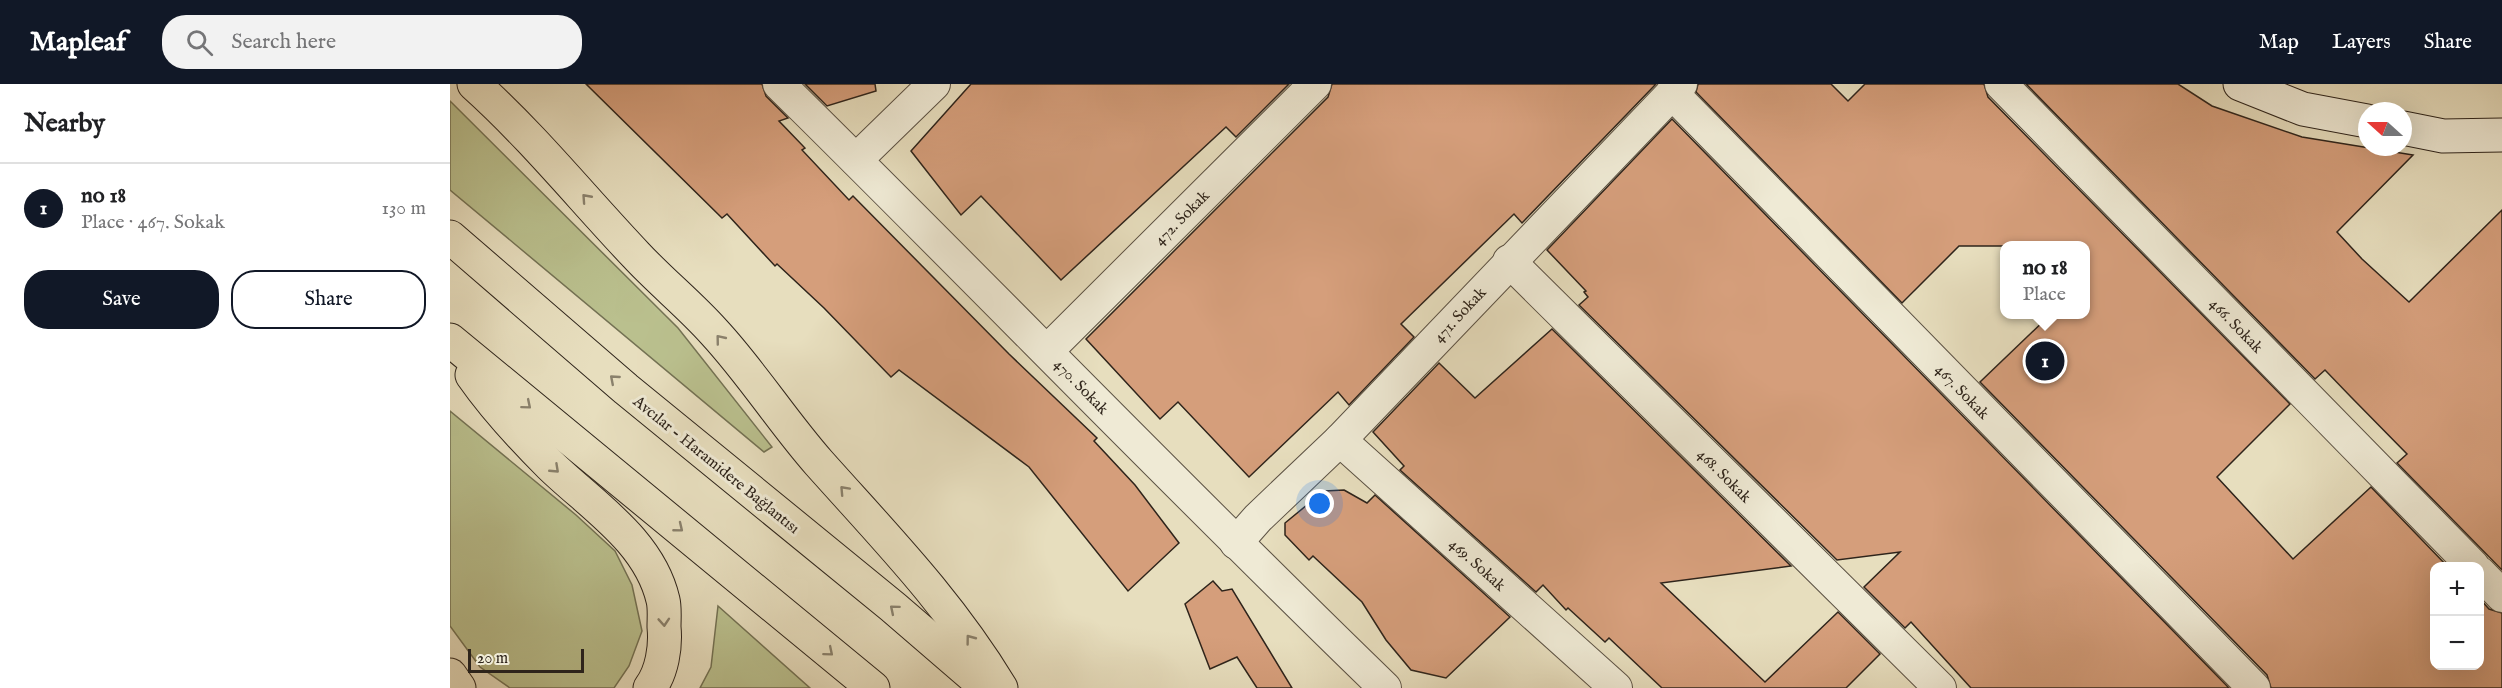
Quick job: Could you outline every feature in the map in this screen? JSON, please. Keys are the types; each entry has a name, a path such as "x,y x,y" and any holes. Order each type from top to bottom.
{"highway":[{"path":"474,84 501,108 637,256 714,332 819,462 924,579 975,644 1001,688"},
{"name":"Avcılar - Haramidere Bağlantısı","path":"450,237 626,389 987,688"},
{"path":"450,342 508,423 553,468 610,518 646,560 663,600 666,644 655,682 650,688"},
{"path":"450,342 873,688"},
{"path":"450,675 459,688"}],"street":[{"name":"470. Sokak","path":"780,84 1236,543 1385,688"},
{"path":"856,160 934,84"},
{"name":"472. Sokak","path":"1047,351 1315,84"},
{"name":"466. Sokak","path":"2001,84 2468,562"},
{"path":"2240,84 2303,110 2358,119"},
{"name":"471. Sokak","path":"1236,543 1258,518 1340,440 1676,89"},
{"name":"467. Sokak","path":"1676,89 2254,688"},
{"path":"2412,130 2444,136 2502,135"},
{"name":"468. Sokak","path":"1509,261 1940,688"},
{"name":"469. Sokak","path":"1340,440 1616,688"},
{"path":"2484,577 2502,596"}],"green space":[{"path":"450,101 678,328 772,447 764,452 450,190"},
{"path":"450,411 576,515 615,551 632,585 642,631 629,666 614,688 510,688 480,667 450,626"},
{"path":"718,606 810,688 700,688 711,667"}],"building":[{"path":"586,84 762,84 766,96 788,118 779,121 805,148 802,150 849,200 853,196 1009,354 1097,438 1094,441 1135,485 1179,543 1128,591 1029,467 899,370 891,377 824,308 777,264 775,266 727,214 722,218"},
{"path":"805,84 875,84 876,91 827,106"},
{"path":"971,84 1289,84 1236,137 1226,127 1061,280 981,196 961,215 911,151"},
{"path":"1332,84 1656,84 1522,223 1514,214 1401,324 1414,337 1349,405 1338,392 1249,477 1178,402 1160,419 1086,339 1328,97"},
{"path":"1698,84 1831,84 1848,101 1865,84 1984,84 1988,97 2290,404 2217,477 2293,559 2371,487 2443,562 2430,562 2430,670 2484,670 2484,603 2489,609 2502,613 2502,688 2271,688 2267,675 1980,382 2046,319 2090,319 2090,241 2000,241 2000,246 1959,246 1902,303 1696,92"},
{"path":"2026,84 2178,84 2212,106 2302,137 2358,146 2358,156 2413,155 2337,232 2362,259 2409,302 2502,210 2502,570 2397,463 2407,454 2325,370 2315,379"},
{"path":"1672,119 2229,688 1971,688 1911,622 1905,628 1864,587 1900,552 1837,560 1579,305 1588,297 1584,292 1586,291 1547,250"},
{"path":"1552,329 1791,566 1661,583 1765,682 1838,612 1880,654 1846,688 1662,688 1609,638 1605,642 1568,608 1566,610 1543,585 1536,592 1400,470 1404,466 1373,432 1439,363 1475,398"},
{"path":"1344,490 1367,503 1375,495 1510,617 1446,678 1411,670 1386,640 1362,602 1313,556 1309,560 1285,535 1285,523 1324,491"},
{"path":"1213,581 1222,591 1232,589 1292,688 1257,688 1237,657 1210,669 1185,604"}],"place":[{"name":"no 18","path":"2045,361"}]}
